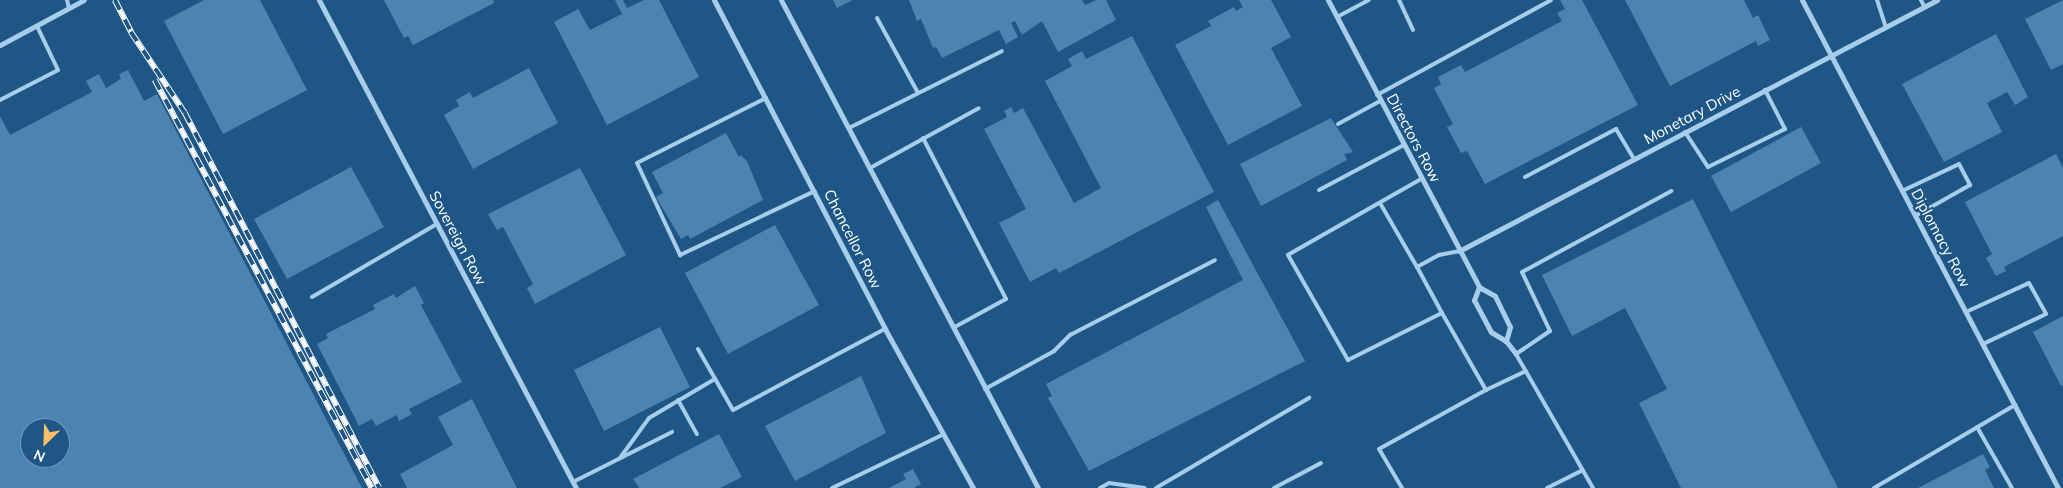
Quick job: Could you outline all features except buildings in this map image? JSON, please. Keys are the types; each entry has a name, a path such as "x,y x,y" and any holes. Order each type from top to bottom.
{"street":[{"path":"0,45 84,0"},
{"name":"Sovereign Row","path":"319,0 575,485"},
{"name":"Chancellor Row","path":"714,0 815,191 884,329 973,488"},
{"path":"781,0 1038,488"},
{"name":"Directors Row","path":"1328,0 1479,287 1495,296 1510,328 1506,341"},
{"name":"Diplomacy Row","path":"1802,0 2058,488"},
{"name":"Monetary Drive","path":"1459,251 1937,0"},
{"name":"Directors Row","path":"1479,287 1474,300 1490,332 1506,341 1516,354"}],"lane":[{"path":"67,0 69,8"},
{"path":"1337,17 1369,0"},
{"path":"1399,0 1413,30"},
{"path":"1377,95 1551,0"},
{"path":"1876,0 1886,27"},
{"path":"1921,0 1924,6"},
{"path":"877,18 918,93"},
{"path":"0,94 1,100 58,70 37,26"},
{"path":"849,128 1002,51"},
{"path":"1685,132 1708,167 1785,129 1765,90"},
{"path":"766,98 637,164 680,255 815,191"},
{"path":"1338,124 1380,101"},
{"path":"870,168 979,108"},
{"path":"1525,177 1616,129 1634,159"},
{"path":"923,138 1006,299 953,328"},
{"path":"1319,190 1404,145"},
{"path":"1902,191 1959,164 1970,185 1916,216"},
{"path":"1421,179 1288,255 1348,360 1442,313"},
{"path":"1593,488 1516,354 1550,331 1522,272 1671,191"},
{"path":"1380,203 1486,390"},
{"path":"312,297 437,224"},
{"path":"1417,267 1439,255 1459,251"},
{"path":"985,389 1054,351 1070,335 1215,260"},
{"path":"1966,312 2029,283 2046,314 1983,344"},
{"path":"698,349 733,410 884,329"},
{"path":"1402,488 1379,449 1486,390 1526,371"},
{"path":"620,458 649,418 715,379"},
{"path":"1156,488 1309,398"},
{"path":"678,400 697,434"},
{"path":"1874,488 2015,405"},
{"path":"1978,426 2012,488"},
{"path":"575,485 620,458 672,432"},
{"path":"832,488 944,434"},
{"path":"1274,488 1321,463"},
{"path":"1547,488 1583,470"},
{"path":"1100,488 1109,483 1145,488"}],"railway":[{"path":"115,0 131,32 185,113 379,488"},
{"path":"155,80 372,488"}]}
